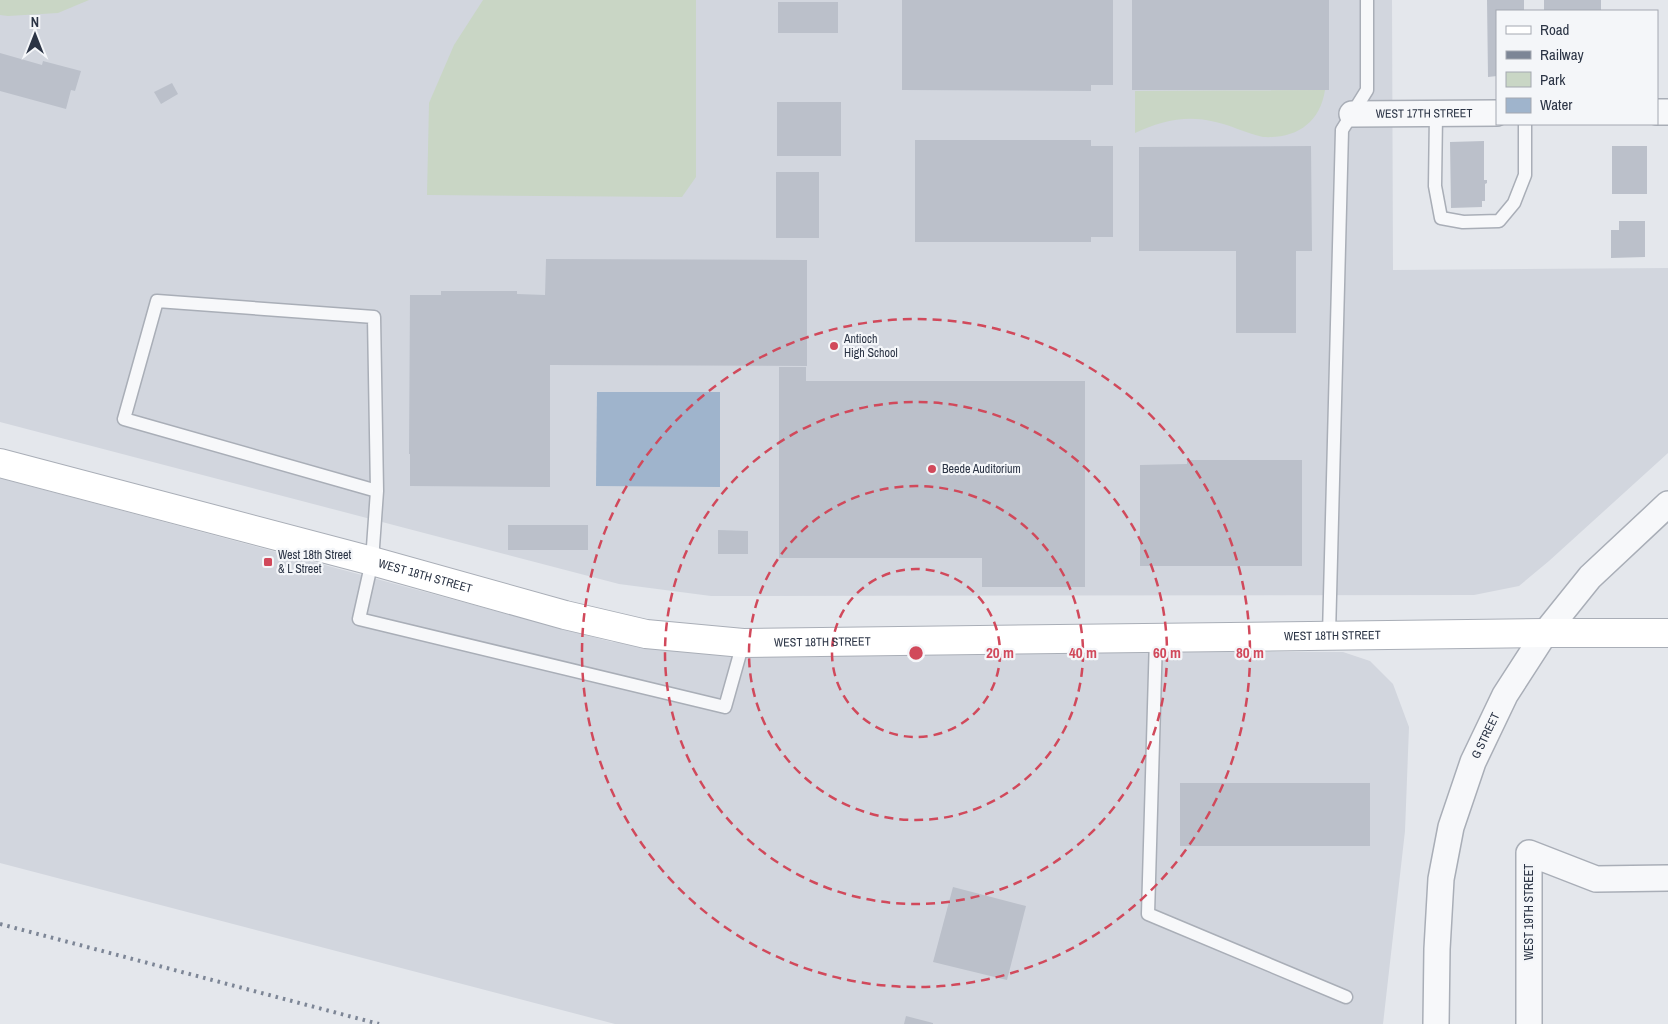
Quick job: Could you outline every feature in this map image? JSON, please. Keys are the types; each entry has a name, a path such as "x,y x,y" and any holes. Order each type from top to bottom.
{"street":[{"name":"WEST 17TH STREET","path":"1352,114 1496,113"},
{"name":"WEST 18TH STREET","path":"0,463 372,561 565,615 646,634 743,643 1668,633"},
{"name":"G STREET","path":"1436,1024 1437,949 1441,879 1451,828 1473,762 1505,695 1544,633 1590,576 1668,504"},
{"name":"WEST 19TH STREET","path":"1529,1024 1529,854 1596,878 1668,878"}],"lane":[{"path":"1329,636 1342,130 1366,90 1367,0"},
{"path":"1436,114 1435,186 1441,218 1463,222 1499,221 1514,203 1526,175 1525,125"},
{"path":"377,491 124,419 157,302 374,317 377,491 372,561 359,619 725,707 743,643"},
{"path":"1156,638 1148,914 1346,997"}],"shaded area":[{"name":"Antioch High School","path":"0,0 1392,0 1393,270 1668,268 1668,453 1519,586 1474,595 711,596 619,584 0,422"},
{"path":"0,478 612,642 709,649 1343,652 1370,661 1393,684 1409,727 1405,831 1383,1024 615,1024 0,863"}],"green space":[{"path":"0,0 89,0 58,13 8,16 0,15"},
{"path":"483,0 696,0 696,177 682,197 427,195 429,103 454,45"},
{"path":"1325,90 1318,112 1312,120 1296,132 1286,135 1263,137 1218,122 1201,119 1181,119 1162,123 1135,133 1135,91"}],"water":[{"path":"597,392 720,392 720,487 596,486"}],"building":[{"path":"902,0 1113,0 1113,85 1091,85 1091,91 902,90"},
{"path":"1132,0 1329,0 1329,90 1132,90"},
{"path":"1487,0 1524,0 1524,10 1496,10 1496,76 1488,77"},
{"path":"1544,0 1601,0 1601,10 1544,10"},
{"path":"778,2 838,2 838,33 778,33"},
{"path":"0,53 42,65 43,61 81,71 75,91 71,90 66,109 0,91"},
{"path":"172,83 178,94 161,104 154,92"},
{"path":"777,102 841,102 841,156 777,156"},
{"path":"915,140 1091,140 1091,146 1113,146 1113,237 1091,237 1091,242 915,242"},
{"path":"1484,141 1484,180 1487,180 1485,184 1485,201 1482,201 1482,207 1451,208 1450,142"},
{"path":"1311,146 1312,251 1296,251 1296,333 1236,333 1236,251 1139,251 1139,147"},
{"path":"1612,146 1647,146 1647,194 1612,194"},
{"path":"776,172 819,172 819,238 776,238"},
{"path":"1619,221 1645,221 1645,257 1611,258 1611,230 1619,230"},
{"path":"546,259 807,260 807,366 550,365 550,487 410,486 410,295 441,295 441,291 517,291 517,294 545,295"},
{"name":"Beede Auditorium","path":"779,367 806,367 806,381 1085,381 1085,587 982,587 982,558 779,558"},
{"path":"1187,460 1302,460 1302,566 1140,566 1140,465 1187,464"},
{"path":"508,525 588,525 588,550 508,550"},
{"path":"718,530 748,531 748,554 718,554"},
{"path":"1180,783 1370,783 1370,846 1180,846"},
{"path":"953,887 1026,906 1007,980 933,962"},
{"path":"906,1016 933,1023 933,1024 904,1024"}],"railway":[{"path":"0,924 379,1024"}],"place":[{"name":"Antioch High School","path":"834,346"},
{"name":"Beede Auditorium","path":"932,469"},
{"name":"West 18th Street & L Street","path":"268,562"}]}
